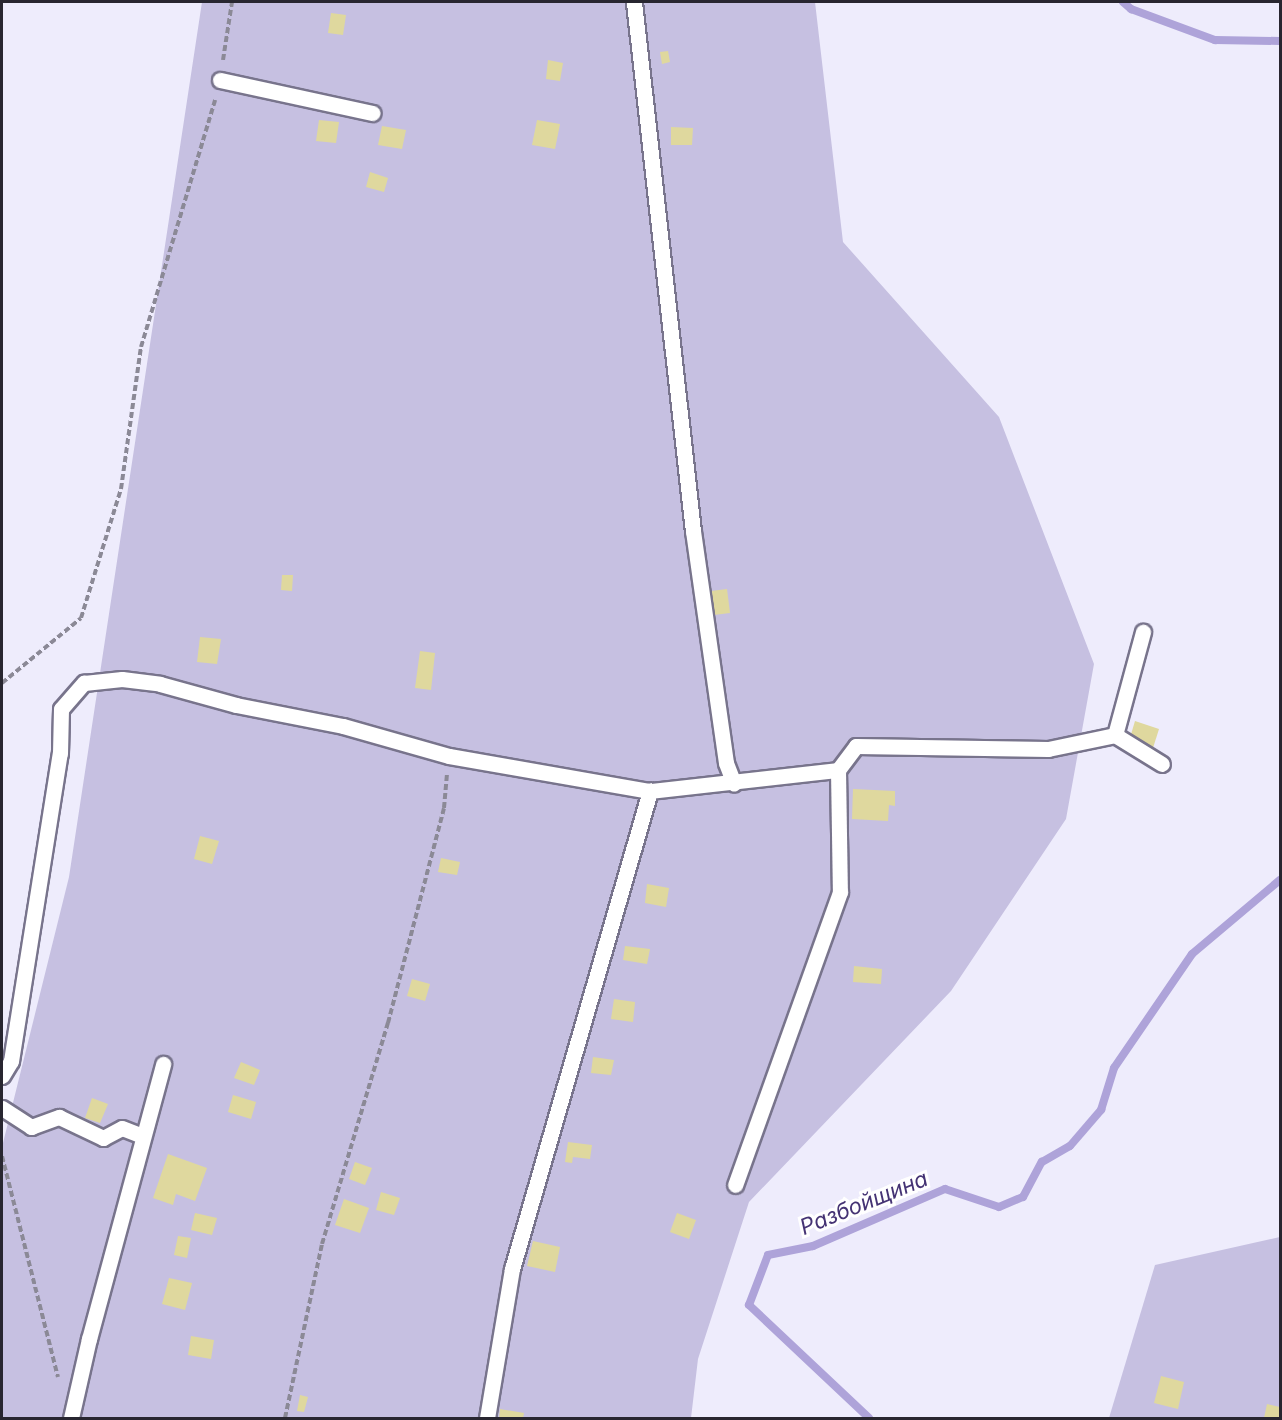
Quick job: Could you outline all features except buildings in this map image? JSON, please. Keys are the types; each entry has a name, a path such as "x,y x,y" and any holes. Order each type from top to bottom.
{"lane":[{"path":"634,2 693,531 726,763 734,784"},
{"path":"220,80 372,113"},
{"path":"1115,735 1143,632"},
{"path":"2,1076 11,1061 60,753 61,709 84,683 122,680 160,684 236,705 343,726 449,756 650,790 734,784 838,770"},
{"path":"735,1185 840,892 838,770 856,746 1048,749 1115,735 1162,764"},
{"path":"487,1419 512,1269 650,790"},
{"path":"71,1419 163,1064"},
{"path":"2,1108 31,1127 59,1117 103,1138 122,1128 143,1136"}],"path":[{"path":"2,683 81,618 121,489 141,347 220,80 232,2"},
{"path":"285,1419 322,1244 388,1023 444,808 449,756"},
{"path":"2,1156 60,1385"}],"shaded area":[{"path":"202,2 815,2 843,242 999,417 1094,664 1066,819 951,991 749,1202 698,1359 691,1418 2,1418 2,1147 69,877"},
{"path":"1280,1237 1280,1418 1109,1418 1155,1265"}],"waterway":[{"name":"Разбойщина","path":"1123,2 1131,9 1215,40 1280,41"},
{"name":"Разбойщина","path":"869,1418 749,1305 768,1255 813,1246 945,1189 999,1207 1023,1197 1042,1162 1070,1146 1101,1110 1114,1068 1192,954 1280,880"}]}
